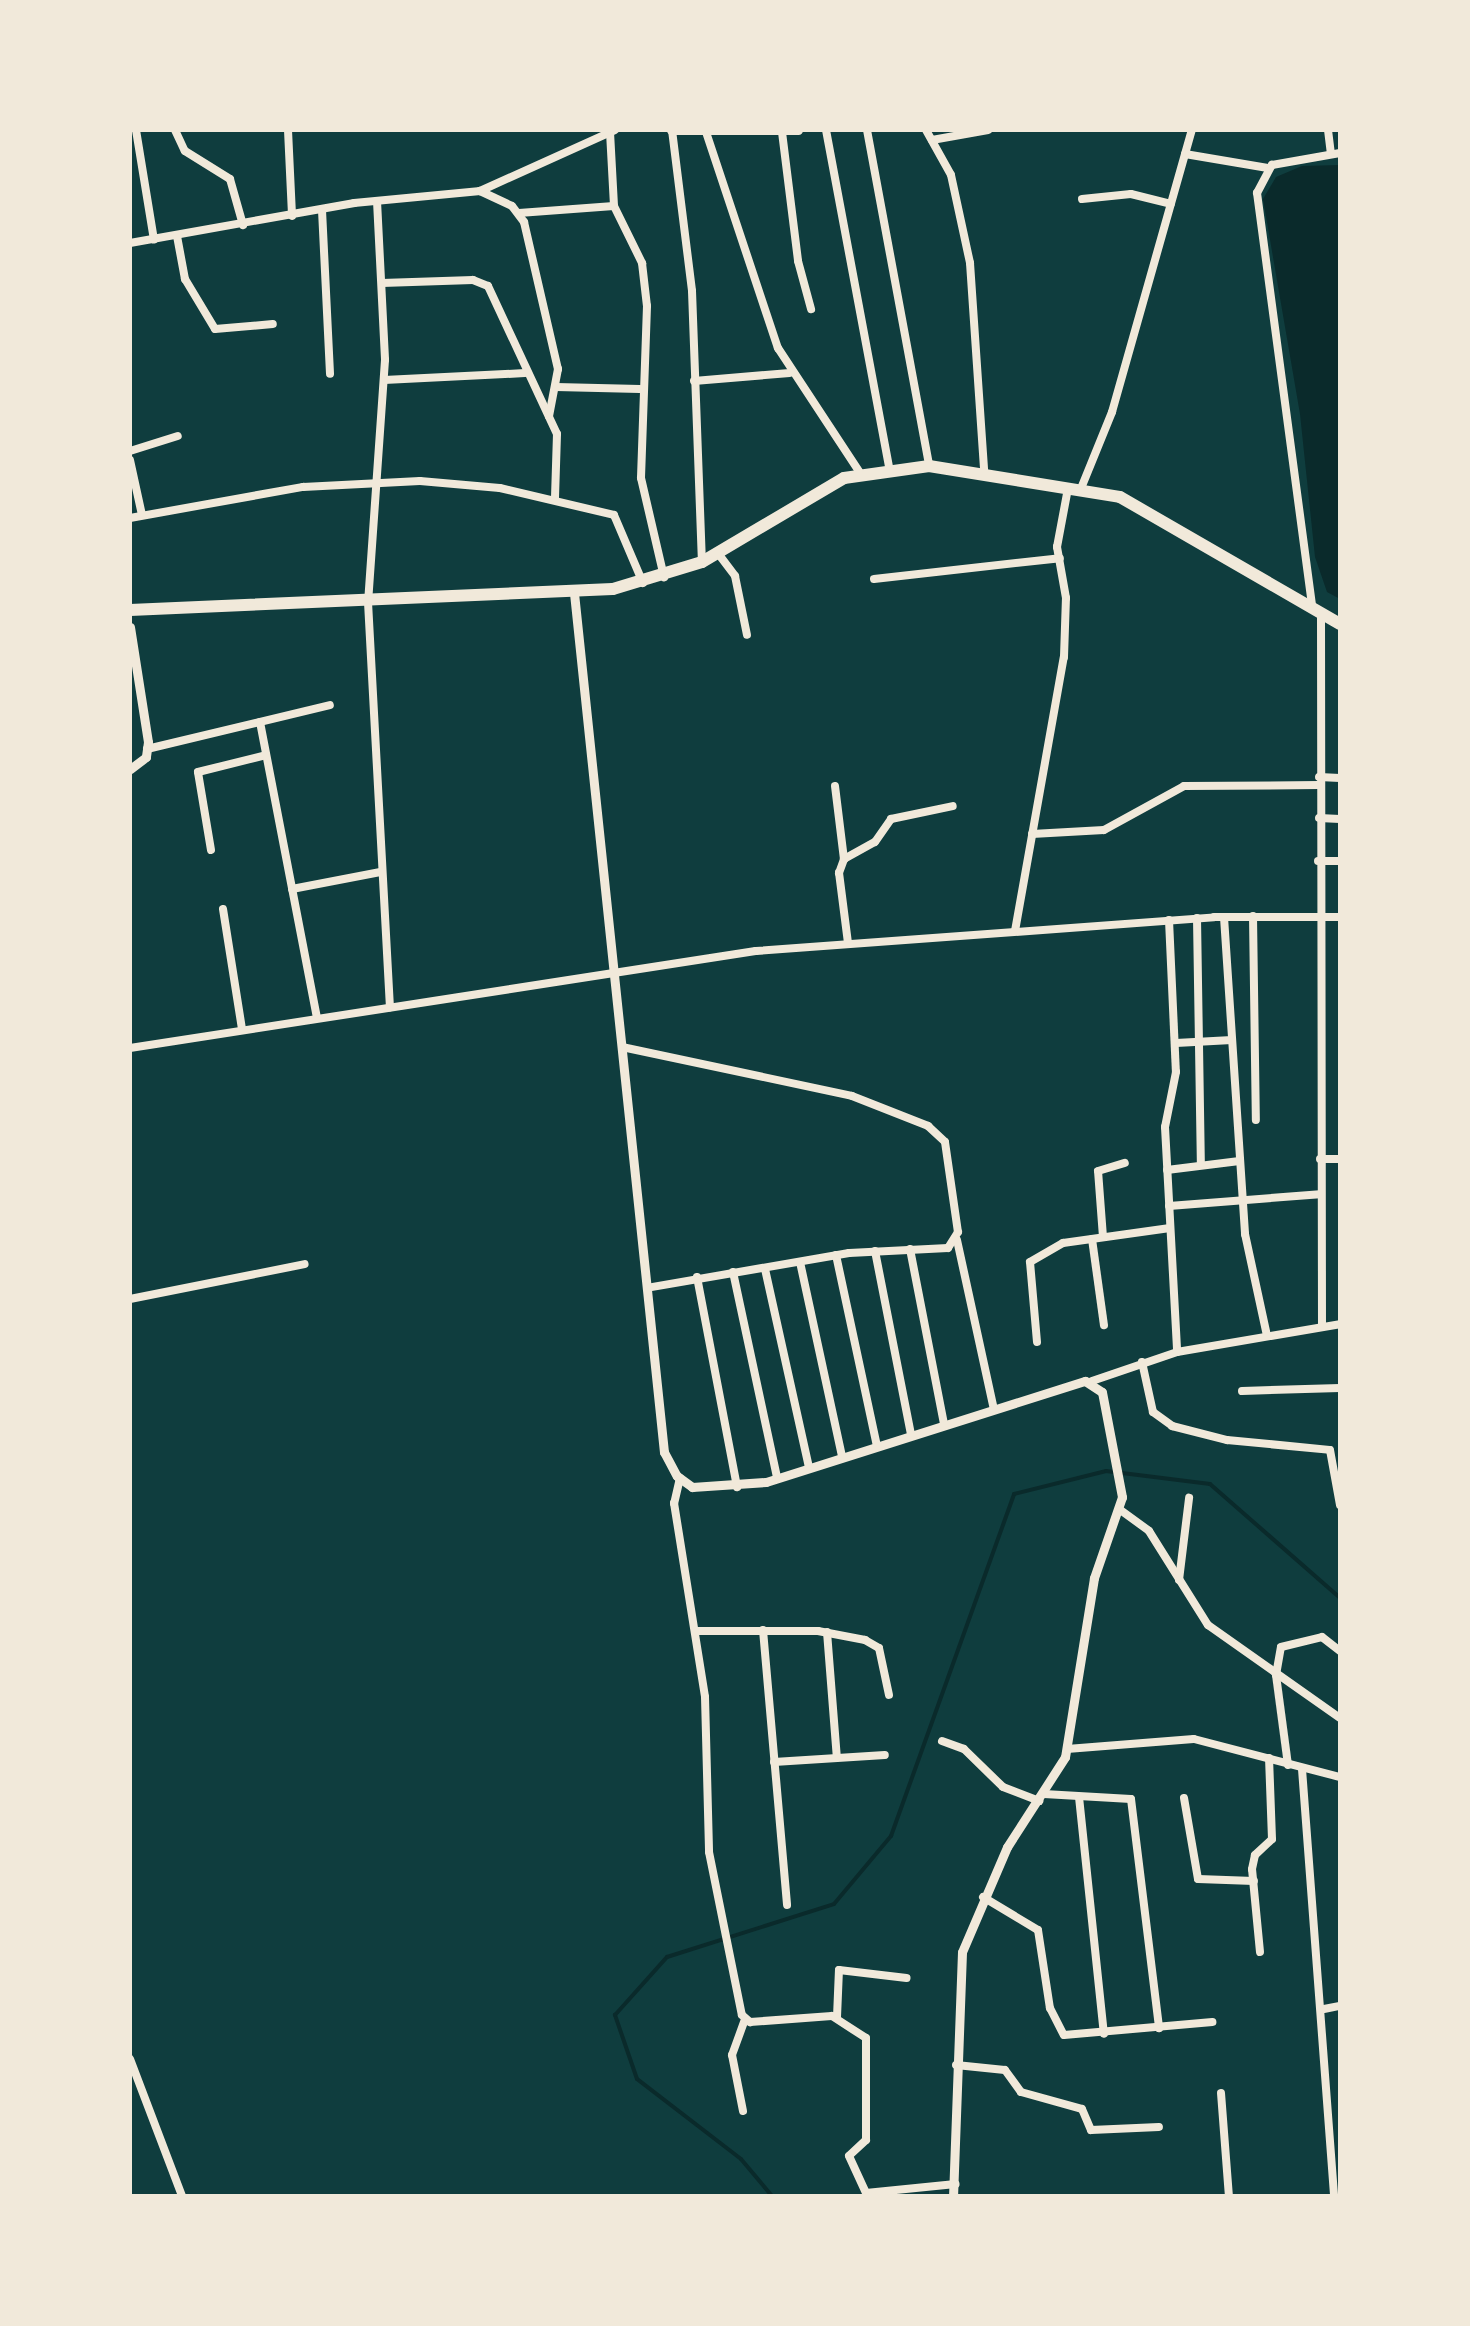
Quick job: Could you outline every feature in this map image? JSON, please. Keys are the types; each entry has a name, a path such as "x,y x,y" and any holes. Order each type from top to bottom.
{"highway":[{"path":"130,610 574,593 643,583 702,562 813,492 860,474 930,466 1075,485 1145,508 1340,624"}],"street":[{"path":"136,130 154,240"},
{"path":"175,130 185,151 230,179 243,226"},
{"path":"288,130 292,216"},
{"path":"702,562 688,244 671,130 798,130"},
{"path":"826,130 890,468"},
{"path":"866,130 930,466"},
{"path":"926,130 951,175 970,262 984,471"},
{"path":"932,140 988,130"},
{"path":"1015,931 1064,656 1060,558 1075,485 1112,412 1190,130"},
{"path":"1185,154 1268,168 1335,153 1328,130"},
{"path":"130,243 377,200 480,191 612,131 614,206 642,264 647,306 640,389 644,508 664,577"},
{"path":"706,132 790,373 860,474"},
{"path":"782,132 798,261 811,309"},
{"path":"1268,168 1258,180 1258,206 1316,612 1322,1326"},
{"path":"480,191 519,212 614,206"},
{"path":"1082,199 1131,194 1171,204"},
{"path":"377,200 384,380 368,602 390,1007"},
{"path":"322,210 330,374"},
{"path":"519,212 541,290 556,387 549,416"},
{"path":"178,236 186,279 214,329 273,324"},
{"path":"382,283 481,282 559,442 555,499"},
{"path":"384,380 525,373"},
{"path":"694,381 790,373"},
{"path":"556,387 640,389"},
{"path":"130,451 178,436"},
{"path":"130,460 142,516"},
{"path":"130,518 255,491 374,482 470,485 555,499 614,516 643,583"},
{"path":"718,552 735,576 747,635"},
{"path":"874,578 1060,558"},
{"path":"574,593 664,1452 680,1478 692,1487 738,1487 777,1478 1176,1352 1340,1324"},
{"path":"130,627 147,750"},
{"path":"130,768 147,750 330,704"},
{"path":"260,722 318,1018"},
{"path":"210,850 198,772 266,755"},
{"path":"1032,834 1104,830 1184,786 1340,778"},
{"path":"835,786 848,943"},
{"path":"844,859 876,842 891,818 953,806"},
{"path":"1319,818 1340,819"},
{"path":"1318,861 1340,861"},
{"path":"292,888 380,872"},
{"path":"223,909 242,1030"},
{"path":"130,1048 612,971 848,943 1224,916 1340,917"},
{"path":"1224,916 1242,1198 1267,1336"},
{"path":"1253,916 1256,1120"},
{"path":"1198,918 1201,1165"},
{"path":"1168,920 1176,1042 1165,1119 1176,1352"},
{"path":"1176,1042 1232,1040"},
{"path":"622,1047 852,1096 928,1126 945,1142 957,1240 994,1409"},
{"path":"1320,1160 1340,1160"},
{"path":"1167,1170 1239,1161"},
{"path":"1104,1237 1098,1171 1125,1163"},
{"path":"1169,1206 1320,1194"},
{"path":"1037,1342 1027,1266 1057,1244 1170,1228"},
{"path":"1092,1239 1104,1325"},
{"path":"647,1288 836,1256 948,1248 957,1240"},
{"path":"910,1248 944,1424"},
{"path":"874,1251 910,1435"},
{"path":"836,1256 876,1446"},
{"path":"800,1262 842,1457"},
{"path":"130,1299 305,1264"},
{"path":"764,1269 809,1468"},
{"path":"733,1272 777,1478"},
{"path":"697,1277 738,1487"},
{"path":"1142,1362 1153,1412 1172,1426 1227,1440 1330,1450 1340,1505"},
{"path":"954,2196 962,1952 983,1897 1067,1750 1094,1578 1119,1509 1123,1482 1102,1392 1092,1381"},
{"path":"1242,1390 1340,1388"},
{"path":"680,1478 674,1502 698,1632 710,1852 726,1946 745,2020 732,2055 742,2111"},
{"path":"1179,1580 1188,1498"},
{"path":"1119,1509 1149,1532 1208,1625 1340,1718"},
{"path":"762,1630 787,1906"},
{"path":"698,1632 827,1632 879,1648 889,1695"},
{"path":"827,1632 837,1758"},
{"path":"1288,1765 1276,1675 1278,1655 1289,1642 1322,1637 1340,1651"},
{"path":"1067,1750 1194,1739 1340,1777"},
{"path":"942,1741 964,1749 1003,1787 1042,1798 1121,1794 1131,1799 1158,2028"},
{"path":"774,1762 885,1754"},
{"path":"1260,1952 1254,1855 1272,1838 1268,1758"},
{"path":"1302,1770 1336,2131 1334,2196"},
{"path":"1078,1798 1104,2034"},
{"path":"1184,1798 1198,1879 1254,1881"},
{"path":"983,1897 1038,1930 1050,2008 1064,2034 1104,2034 1212,2022"},
{"path":"837,2017 840,1970 907,1978"},
{"path":"1324,2009 1340,2006"},
{"path":"745,2020 837,2017 868,2044 861,2082 866,2140 849,2156 866,2194 956,2184"},
{"path":"130,2058 182,2196"},
{"path":"956,2064 1005,2070 1021,2092 1078,2106 1092,2130 1159,2127"},
{"path":"1221,2092 1229,2196"}],"water":[{"path":"1340,165 1340,599 1327,592 1315,557 1300,414 1263,199 1276,177 1302,166"}],"waterway":[{"path":"772,2196 741,2159 637,2079 615,2015 667,1957 834,1904 891,1836 1014,1494 1106,1471 1210,1484 1340,1598"}]}
